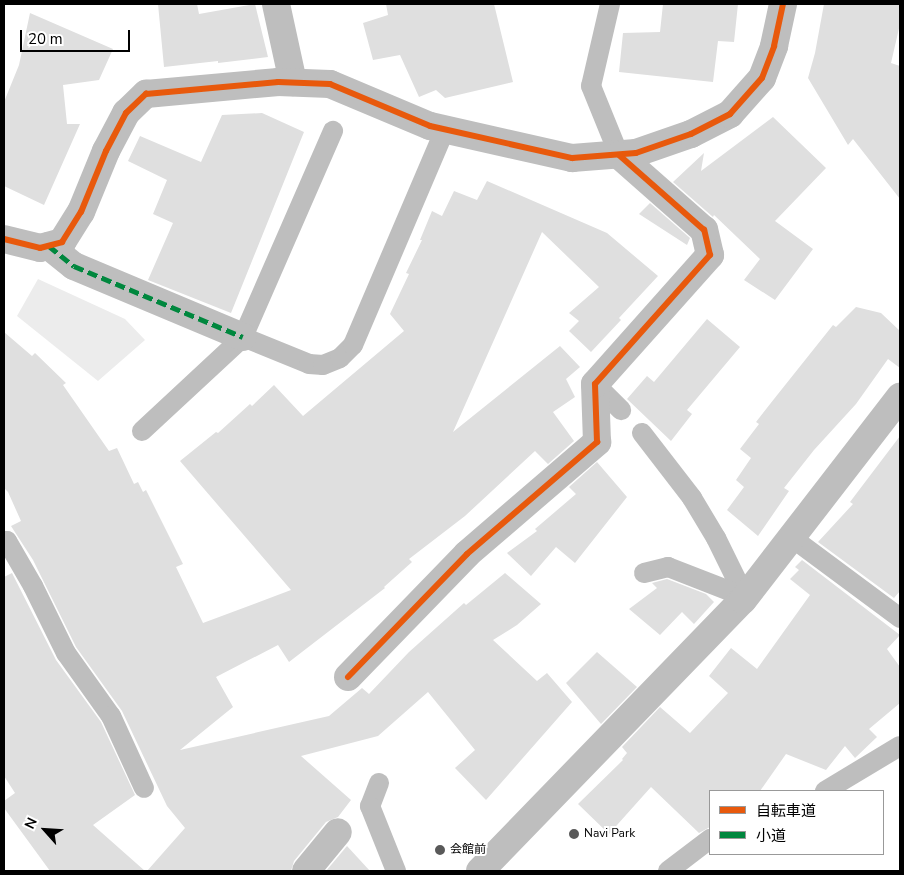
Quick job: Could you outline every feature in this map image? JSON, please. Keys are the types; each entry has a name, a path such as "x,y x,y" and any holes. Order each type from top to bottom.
{"street":[{"path":"276,4 293,82"},
{"path":"4,239 40,248 62,242 81,212 106,151 126,113 146,94 293,82 330,84 430,126 572,158 636,153 691,134 730,114 762,78 774,46 783,4"},
{"path":"348,677 467,554 596,442 596,384 710,255 704,230 619,155"},
{"path":"48,246 74,266 243,337"},
{"path":"483,859 745,597 900,397"},
{"path":"306,871 338,832"}],"lane":[{"path":"610,4 591,86 619,155"},
{"path":"243,337 309,364 323,365 340,358 353,345 446,129"},
{"path":"142,431 243,337 333,131"},
{"path":"596,384 621,410"},
{"path":"642,433 692,498 716,538 745,597"},
{"path":"791,537 900,618"},
{"path":"4,541 7,541 33,586 66,653 111,716 144,788"},
{"path":"644,573 668,567 745,597"},
{"path":"826,790 900,746"},
{"path":"379,783 370,806 396,871"},
{"path":"668,871 709,840"}],"shaded area":[{"path":"38,279 125,319 145,340 98,381 17,316"}],"building":[{"path":"158,4 197,4 199,14 255,4 268,57 164,67"},
{"path":"386,4 494,4 513,82 445,98 436,90 419,97 400,55 373,60 363,23 388,15"},
{"path":"663,4 738,4 734,42 718,41 713,82 619,72 623,33 660,32"},
{"path":"824,4 900,4 900,24 891,63 900,66 900,199 853,139 848,145 808,78 815,53"},
{"path":"30,13 113,49 99,80 63,85 67,124 80,124 44,205 4,186 4,102 19,65"},
{"path":"262,113 304,132 231,313 148,280 173,223 153,214 167,180 128,161 140,136 201,162 222,115"},
{"path":"773,117 826,168 775,221 813,249 775,300 744,280 760,259 714,215 713,217 673,182 704,153 701,171"},
{"path":"487,181 607,233 658,276 591,352 569,331 579,321 569,313 599,287 542,232 453,432 560,346 580,367 566,379 575,397 553,412 574,441 548,464 535,451 465,516 409,559 412,562 385,588 289,662 278,645 216,677 233,707 180,750 329,716 362,688 369,694 409,652 464,603 466,605 505,573 541,604 517,625 493,640 537,681 547,673 572,702 486,800 455,768 475,750 428,692 378,736 301,756 351,800 338,817 326,822 294,861 291,871 147,871 185,828 167,806 122,711 76,647 33,560 11,526 21,521 8,492 4,488 4,332 32,356 35,353 66,383 63,385 109,451 117,448 134,484 138,482 143,492 146,490 183,564 176,567 203,623 291,590 180,461 216,432 218,433 250,404 252,406 274,385 303,416 404,331 390,314 409,274 406,273 422,240 420,240 432,211 442,216 454,191 477,200"},
{"path":"650,203 690,238 687,245 639,214"},
{"path":"856,307 881,313 900,331 900,368 888,359 856,404 814,450 784,488 789,491 758,536 727,510 744,487 736,480 751,458 740,449 759,424 756,422 833,325 836,327"},
{"path":"707,319 740,347 687,410 692,414 671,441 627,399 647,376 654,382"},
{"path":"900,436 900,591 894,598 818,542 853,504 850,502"},
{"path":"597,462 627,497 575,563 556,547 531,576 507,553 537,531 535,529 576,494 569,487"},
{"path":"802,560 900,635 887,649 900,667 900,703 869,729 877,737 855,758 845,746 826,770 786,754 761,790 709,790 709,828 699,833 651,787 609,834 578,804 623,760 627,753 622,747 660,707 690,733 728,693 709,676 731,648 757,669 810,595 790,579 799,570 795,567"},
{"path":"12,573 56,660 101,722 135,795 93,825 145,871 50,871 4,808 4,801 15,793 4,776 4,577"},
{"path":"667,579 706,594 714,602 694,624 682,612 660,635 629,609 657,588 652,583"},
{"path":"597,652 637,687 601,724 566,683"},
{"path":"347,846 370,871 326,871"}],"marked path":[{"path":"49,246 74,266 243,337"}],"cycle path":[{"path":"4,239 40,248 62,242 81,212 106,151 126,113 146,94 278,82 330,84 430,126 572,158 636,153 691,134 730,114 762,78 774,46 783,4"},
{"path":"348,677 467,554 597,442 595,384 710,255 704,230 619,155"}],"place":[{"name":"Navi Park","path":"574,834"},
{"name":"会館前","path":"440,850"}]}
